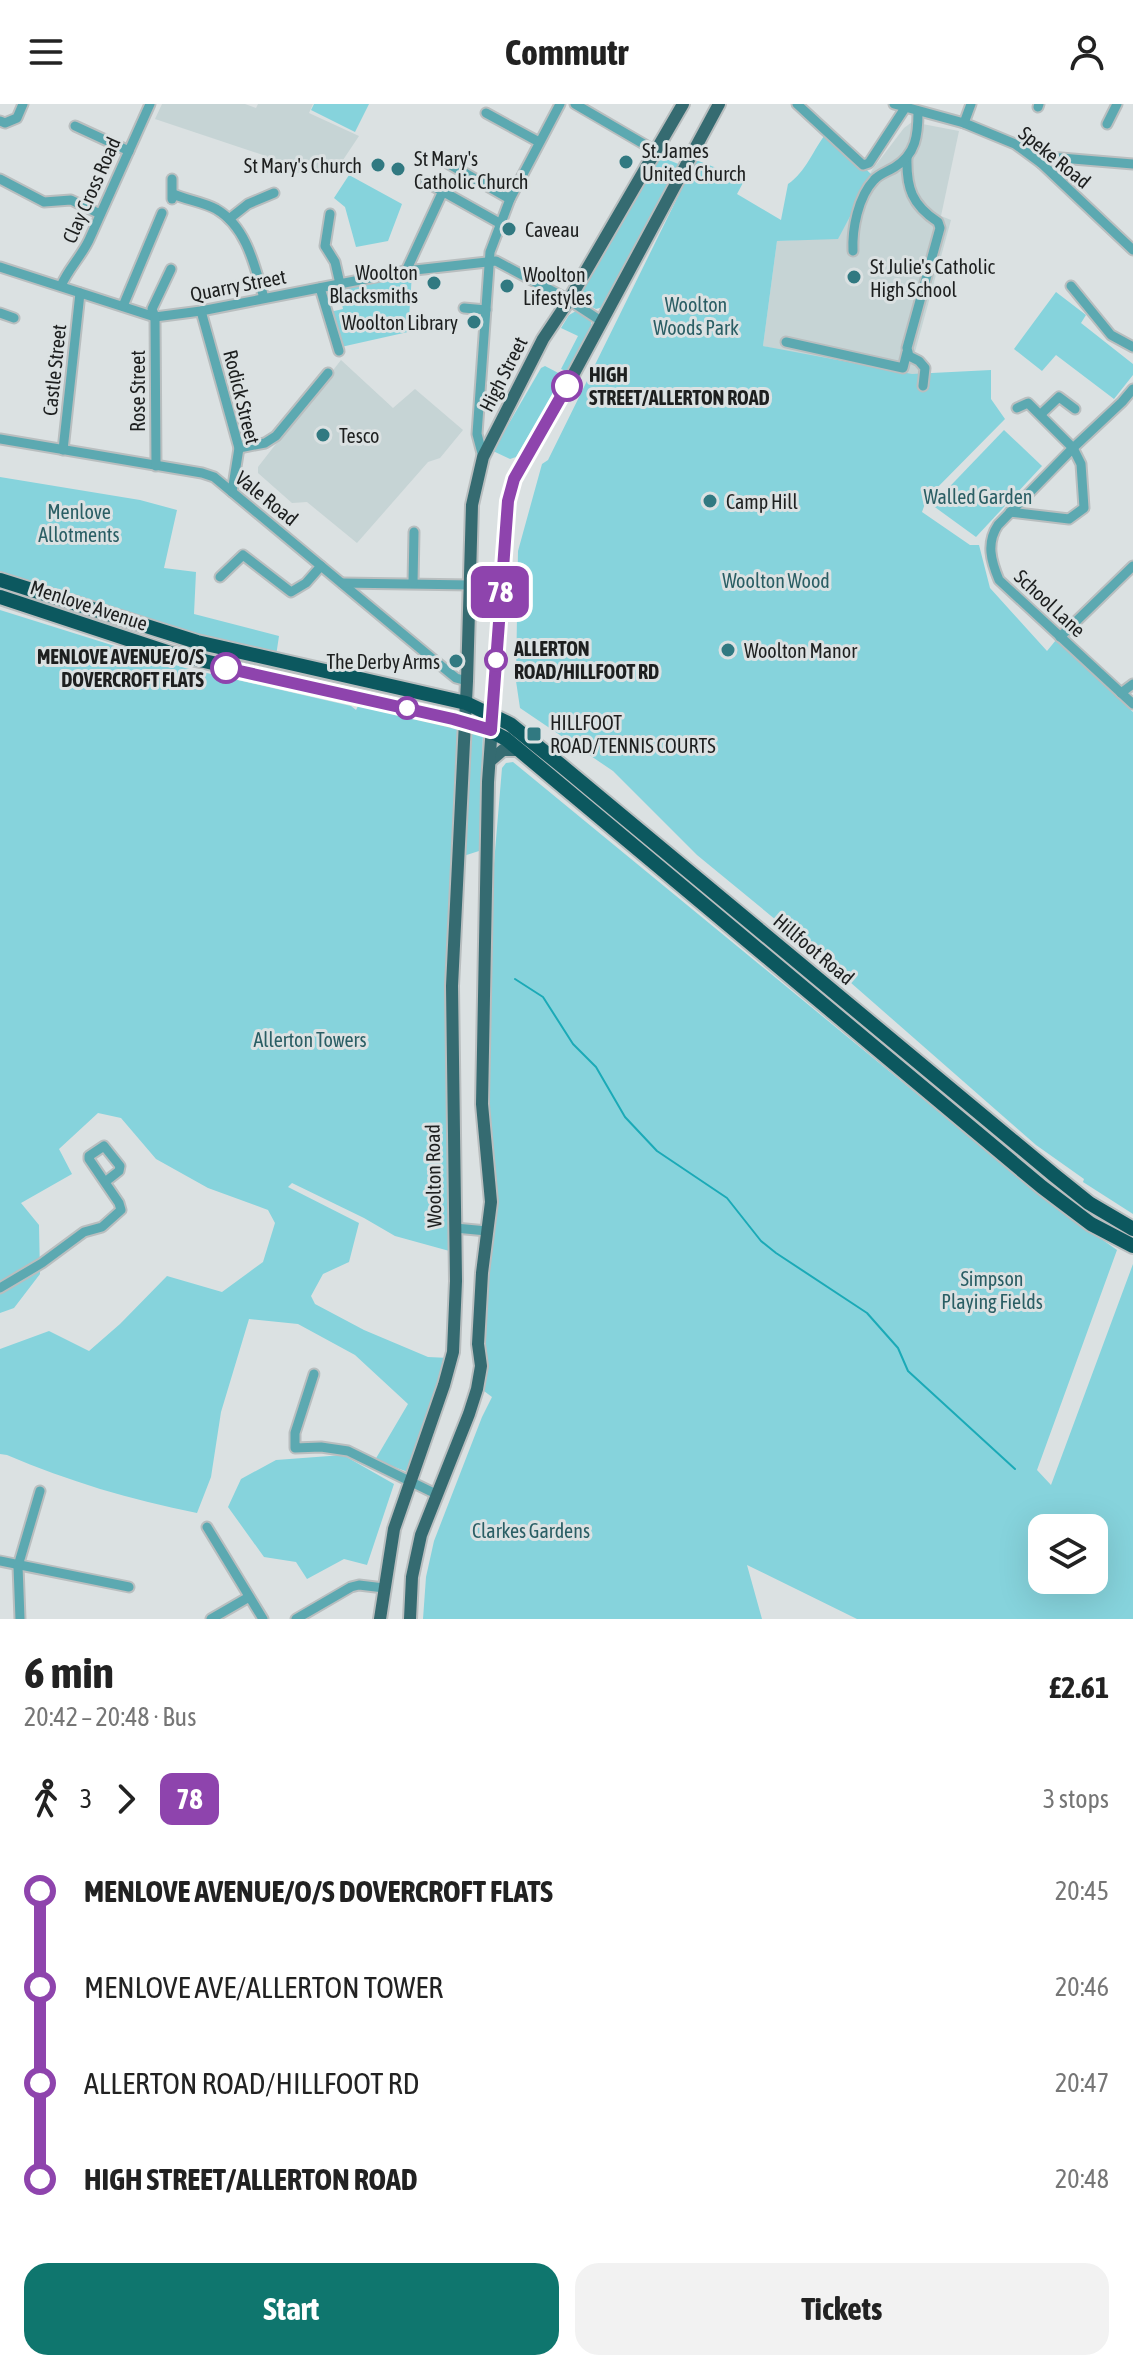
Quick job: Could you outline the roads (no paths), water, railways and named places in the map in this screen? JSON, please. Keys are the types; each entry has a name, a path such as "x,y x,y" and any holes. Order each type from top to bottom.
{"highway":[{"name":"Menlove Avenue","path":"0,580 197,642 466,703"},
{"name":"Menlove Avenue","path":"0,597 170,653 491,730"},
{"name":"Hillfoot Road","path":"466,703 510,724 1066,1185 1089,1203 1133,1229"},
{"name":"Hillfoot Road","path":"491,730 519,750 1042,1187 1091,1224 1133,1246"}],"main road":[{"name":"High Street","path":"471,585 472,505 483,457 543,339 683,104"},
{"path":"410,1619 412,1577 421,1535 477,1389 481,1366 478,1344 482,1273 491,1202 482,1104 490,761 505,518 514,479 719,104"},
{"name":"Woolton Road","path":"380,1619 394,1529 453,1352 452,986 471,585"},
{"path":"443,697 467,681"},
{"path":"490,761 503,750 519,750"}],"street":[{"path":"0,121 5,123 17,118 23,104"},
{"path":"483,457 477,434 489,261 510,199 560,104"},
{"path":"575,104 654,150"},
{"path":"797,104 863,165 869,163 905,108"},
{"name":"Speke Road","path":"894,104 964,123 998,135 1025,150 1133,250"},
{"path":"964,123 971,104"},
{"path":"1107,124 1117,104"},
{"name":"Clay Cross Road","path":"61,286 67,272 78,262 150,105"},
{"path":"853,251 855,220 873,181 907,157 915,146 918,112"},
{"path":"486,113 539,142"},
{"path":"75,125 129,151"},
{"path":"786,342 903,368 940,228 938,222 926,215 914,199 909,184 907,157"},
{"path":"1041,163 1049,157 1133,164"},
{"path":"449,164 510,199"},
{"path":"6,178 44,202 71,200 100,214"},
{"path":"172,179 172,197 208,206 229,219 252,255 264,298"},
{"path":"426,182 501,224"},
{"path":"229,219 268,191"},
{"path":"406,271 443,191"},
{"path":"123,306 162,213"},
{"path":"330,214 325,246 335,262 340,284"},
{"path":"489,261 496,261 569,300 601,321"},
{"name":"Quarry Street","path":"0,268 155,317 406,271 489,261"},
{"name":"Rose Street","path":"156,466 155,317 152,309 171,269"},
{"path":"1071,286 1111,335 1133,347"},
{"path":"320,288 339,351"},
{"name":"Castle Street","path":"63,450 80,293"},
{"path":"464,308 486,310"},
{"name":"Rodick Street","path":"201,311 239,448 232,492"},
{"path":"0,313 14,318"},
{"path":"907,348 909,356 925,368 923,386"},
{"path":"239,448 265,443 276,436 328,373"},
{"name":"School Lane","path":"1133,389 1010,512 998,525 990,541 992,562 999,580 1133,704"},
{"path":"1041,414 1059,397 1075,409"},
{"path":"1010,512 1069,519 1084,508 1081,464 1073,448 1028,403 1017,408"},
{"name":"Vale Road","path":"0,439 214,477 456,678 467,681"},
{"path":"413,583 414,532"},
{"path":"220,577 243,555 291,592 306,583 321,566"},
{"path":"1060,637 1133,566"},
{"path":"341,583 471,585"},
{"path":"1121,693 1133,684"},
{"path":"0,1288 42,1263 84,1232 102,1227 121,1210 105,1182"},
{"path":"455,1228 487,1231"},
{"path":"314,1374 295,1433 295,1448 321,1447 348,1451 436,1494"},
{"path":"20,1619 18,1566 40,1491"},
{"path":"207,1527 263,1619"},
{"path":"0,1561 129,1587"},
{"path":"296,1619 351,1587 368,1585 384,1588"},
{"path":"211,1619 249,1597"}],"waterway":[{"path":"515,979 543,997 573,1044 596,1067 625,1117 657,1151 727,1198 761,1241 776,1253 867,1313 898,1348 908,1371 1015,1469"}],"place":[{"name":"St. James United Church","path":"626,162"},
{"name":"St Mary's Church","path":"378,165"},
{"name":"St Mary's Catholic Church","path":"398,169"},
{"name":"Caveau","path":"509,229"},
{"name":"St Julie's Catholic High School","path":"854,277"},
{"name":"Woolton Blacksmiths","path":"434,283"},
{"name":"Woolton Lifestyles","path":"507,286"},
{"name":"Woolton Library","path":"474,322"},
{"name":"HIGH STREET/ALLERTON ROAD","path":"567,386"},
{"name":"Tesco","path":"323,435"},
{"name":"Camp Hill","path":"710,501"},
{"name":"Woolton Manor","path":"728,650"},
{"name":"ALLERTON ROAD/HILLFOOT RD","path":"496,660"},
{"name":"The Derby Arms","path":"456,661"},
{"name":"MENLOVE AVENUE/O/S DOVERCROFT FLATS","path":"226,668"},
{"name":"HILLFOOT ROAD/TENNIS COURTS","path":"534,734"}],"park label":[{"name":"Woolton Woods Park","path":"696,316"},
{"name":"Walled Garden","path":"978,496"},
{"name":"Menlove Allotments","path":"79,522"},
{"name":"Woolton Wood","path":"776,580"},
{"name":"Allerton Towers","path":"310,1039"},
{"name":"Simpson Playing Fields","path":"992,1290"},
{"name":"Clarkes Gardens","path":"531,1530"}]}
